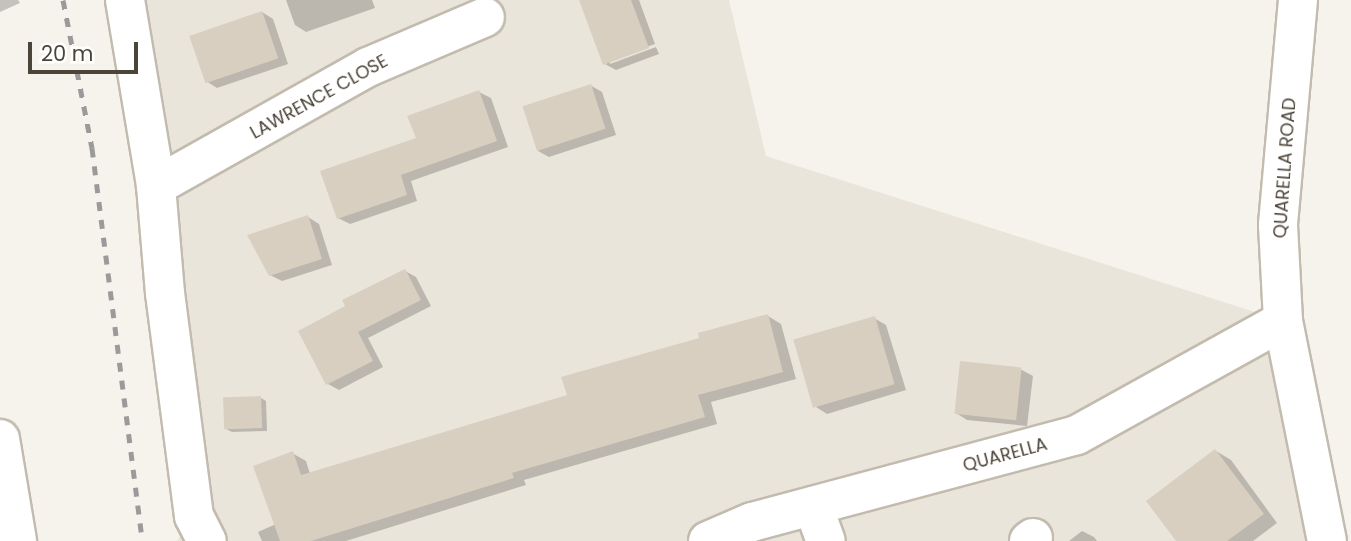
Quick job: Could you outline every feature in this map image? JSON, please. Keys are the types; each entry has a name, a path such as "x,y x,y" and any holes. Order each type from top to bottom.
{"street":[{"path":"125,0 156,186 165,293 194,516 207,541"},
{"name":"QUARELLA ROAD","path":"1298,0 1278,225 1283,321 1327,541"},
{"name":"LAWRENCE CLOSE","path":"156,186 368,67 485,17"},
{"name":"QUARELLA","path":"708,541 752,522 1077,435 1283,321"},
{"path":"0,439 17,541"},
{"path":"813,506 826,541"}],"shaded area":[{"path":"125,0 729,0 766,156 1283,321 1327,541 177,541 194,516"}],"building":[{"path":"579,0 631,0 649,48 603,65"},
{"path":"262,11 278,58 205,83 189,36"},
{"path":"591,84 606,129 537,151 523,106"},
{"path":"479,90 497,141 401,175 407,195 337,219 320,171 416,138 407,116"},
{"path":"308,215 322,259 269,276 247,235"},
{"path":"405,269 421,300 358,332 373,361 326,385 298,331 345,306 342,300"},
{"path":"768,314 783,372 698,395 705,417 512,473 514,478 311,541 280,541 253,466 293,451 301,475 567,395 561,377 699,338 698,333"},
{"path":"875,316 895,384 813,408 793,339"},
{"path":"960,361 1022,367 1016,420 954,414"},
{"path":"261,396 262,428 224,429 223,397"},
{"path":"1215,449 1264,514 1227,541 1176,541 1146,501"}],"railway":[{"path":"63,0 92,148 142,541"}]}
